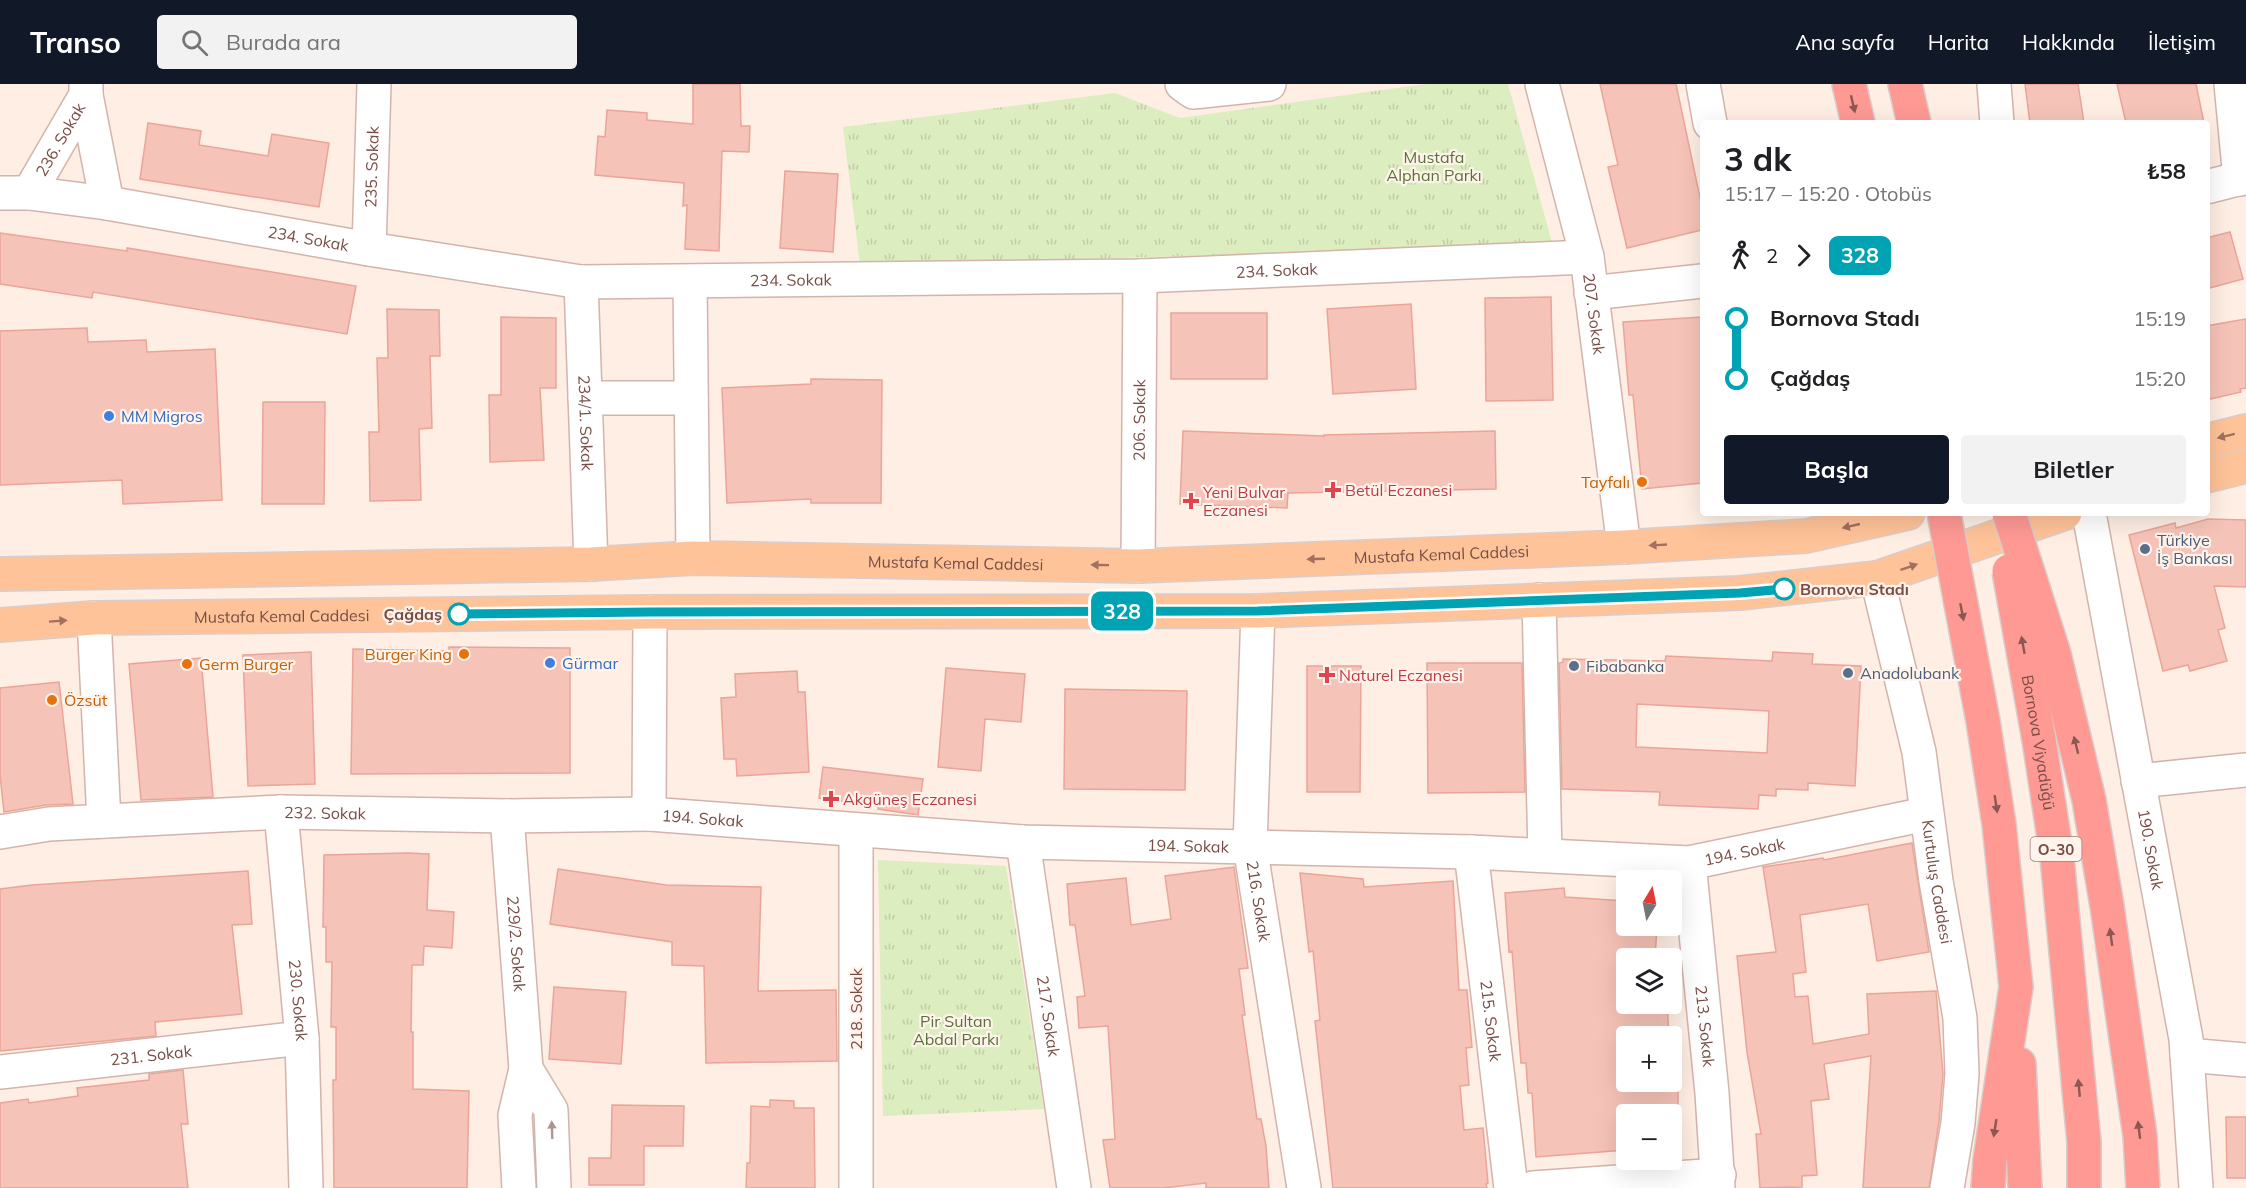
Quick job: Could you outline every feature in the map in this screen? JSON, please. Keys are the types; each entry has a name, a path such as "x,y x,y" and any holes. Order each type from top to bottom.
{"highway":[{"path":"1849,84 1857,120"},
{"path":"1905,84 1913,120"},
{"path":"1945,516 1983,721 1999,824 2016,987 2025,1188"},
{"name":"Bornova Viyadüğü","path":"1999,516 2039,740 2057,857 2084,1142 2084,1188"},
{"path":"2010,516 2054,654 2089,800 2107,906 2140,1136 2143,1188"},
{"path":"1989,1188 1990,1160 2016,987"}],"main road":[{"path":"2210,440 2246,431"},
{"path":"2210,475 2246,466"},
{"name":"Mustafa Kemal Caddesi","path":"0,574 591,564 693,558 1138,566 1624,547 1806,536 1895,516"},
{"name":"Mustafa Kemal Caddesi","path":"0,625 94,618 650,612 1258,611 1740,593 1877,578 2056,516"}],"street":[{"name":"235. Sokak","path":"369,249 374,84"},
{"path":"1182,84 1193,93 1269,84"},
{"name":"207. Sokak","path":"1542,84 1587,257 1624,547"},
{"path":"1703,84 1709,120"},
{"path":"1994,84 1997,120"},
{"path":"2210,186 2243,178 2230,84"},
{"path":"86,89 107,203"},
{"name":"236. Sokak","path":"14,193 86,89"},
{"name":"234. Sokak","path":"14,193 107,203 369,249 581,282 1140,276 1587,257"},
{"name":"206. Sokak","path":"1138,566 1140,276"},
{"path":"1591,293 1700,281"},
{"name":"234/1. Sokak","path":"581,282 591,564"},
{"path":"690,282 693,558"},
{"path":"585,398 691,399"},
{"name":"190. Sokak","path":"2090,516 2186,1039 2196,1188"},
{"name":"Kurtuluş Caddesi","path":"1877,578 1919,752 1926,814 1960,1018 1962,1074 1958,1123 1947,1188"},
{"path":"1539,600 1545,855"},
{"name":"216. Sokak","path":"1258,611 1250,846 1305,1188"},
{"name":"194. Sokak","path":"650,612 649,814 1023,842 1471,852 1689,863 1926,814"},
{"path":"94,618 104,821"},
{"path":"2138,781 2246,770"},
{"name":"232. Sokak","path":"0,832 49,824 281,812 507,816 649,814"},
{"name":"230. Sokak","path":"281,812 302,1038 306,1188"},
{"name":"229/2. Sokak","path":"507,816 526,1069"},
{"name":"218. Sokak","path":"856,830 856,1188"},
{"name":"217. Sokak","path":"1023,842 1074,1188"},
{"name":"215. Sokak","path":"1471,852 1511,1188"},
{"name":"213. Sokak","path":"1689,863 1719,1181"},
{"name":"231. Sokak","path":"0,1072 302,1038"},
{"path":"2187,1055 2246,1060"},
{"path":"519,1188 516,1115 526,1069"},
{"path":"526,1069 551,1110 554,1188"},
{"path":"1533,1188 1719,1181"}],"green space":[{"name":"Mustafa Alphan Parkı","path":"1426,84 1508,84 1553,246 860,265 843,127 1115,93 1180,118"},
{"name":"Pir Sultan Abdal Parkı","path":"878,860 1006,866 1044,1109 883,1116"}],"building":[{"path":"693,84 740,84 741,126 750,126 749,152 722,151 719,251 685,249 687,205 683,206 684,183 595,175 598,136 605,137 607,110 647,113 647,120 693,124"},
{"path":"1600,84 1676,84 1700,198 1700,230 1627,248 1608,167 1618,165"},
{"path":"2025,84 2078,84 2084,120 2030,120"},
{"path":"2117,84 2196,84 2203,120 2125,120"},
{"path":"148,123 201,131 199,145 268,156 272,134 329,143 319,207 140,179"},
{"path":"785,171 838,174 833,252 780,248"},
{"path":"2230,232 2243,279 2210,288 2210,237"},
{"path":"0,233 127,251 127,248 356,286 347,334 93,292 92,298 0,284"},
{"path":"1551,297 1553,400 1486,401 1485,298"},
{"path":"1411,304 1416,389 1333,394 1327,309"},
{"path":"387,309 439,310 440,356 430,356 432,428 419,429 421,500 370,501 369,432 379,432 377,358 388,358"},
{"path":"1171,313 1267,313 1267,379 1171,379"},
{"path":"501,317 556,318 556,388 540,388 544,460 490,462 489,395 501,395"},
{"path":"1700,317 1700,483 1642,489 1633,395 1629,395 1623,322"},
{"path":"2246,319 2246,388 2240,389 2241,392 2210,399 2210,325"},
{"name":"MM Migros","path":"87,328 88,342 146,340 147,352 215,349 222,500 123,504 122,480 0,485 0,331"},
{"path":"811,379 882,380 881,503 811,503 811,499 727,503 722,388 811,384"},
{"path":"263,402 325,402 324,504 262,504"},
{"path":"1183,431 1324,436 1495,431 1496,489 1288,493 1287,508 1180,504"},
{"path":"2208,519 2246,520 2246,587 2214,586 2225,628 2218,630 2227,661 2190,671 2188,665 2163,671 2129,535 2175,523 2176,528"},
{"path":"449,647 570,648 570,773 351,774 353,649 449,651"},
{"path":"311,652 315,784 248,786 243,655"},
{"path":"1773,652 1813,654 1812,664 1861,666 1855,786 1808,783 1808,790 1776,789 1776,796 1759,795 1758,809 1659,805 1660,792 1562,789 1559,663 1563,662 1563,659 1665,661 1666,656 1772,661","holes":["1637,704 1769,711 1767,753 1636,747"]},
{"path":"201,658 213,797 141,800 129,664"},
{"path":"1427,663 1522,663 1525,792 1428,793"},
{"path":"1307,666 1361,666 1360,792 1307,792"},
{"path":"946,668 1025,674 1021,722 985,719 981,771 938,767"},
{"path":"797,671 798,692 805,692 809,772 737,776 736,759 724,759 721,698 736,697 735,674"},
{"path":"59,682 73,804 46,805 4,812 0,775 0,688"},
{"path":"1065,689 1187,691 1185,790 1064,789"},
{"path":"823,767 923,779 918,815 878,809 878,806 819,798"},
{"path":"1912,843 1929,952 1877,961 1868,904 1800,915 1806,972 1793,974 1795,997 1808,996 1813,1044 1869,1034 1867,994 1936,991 1943,1074 1929,1188 1863,1188 1871,1056 1824,1064 1829,1099 1811,1101 1817,1175 1802,1176 1802,1187 1760,1188 1756,1134 1761,1134 1747,1052 1737,956 1776,952 1763,867 1823,858 1824,860"},
{"path":"429,854 427,910 454,912 452,948 424,946 423,965 412,965 413,1089 469,1091 467,1188 334,1188 333,1080 336,1080 336,1027 331,1027 332,962 326,962 326,927 323,927 324,855"},
{"path":"1234,867 1248,968 1239,969 1245,1015 1242,1015 1257,1119 1261,1119 1266,1146 1269,1188 1206,1188 1206,1183 1163,1188 1110,1188 1103,1140 1115,1139 1108,1026 1079,1028 1077,997 1085,996 1075,925 1070,925 1067,884 1126,878 1131,925 1171,919 1165,876"},
{"path":"558,869 666,885 761,887 758,991 836,990 837,1061 706,1063 704,966 672,965 672,942 550,924"},
{"path":"248,871 252,924 232,925 242,1014 155,1022 156,1036 0,1051 0,889"},
{"path":"1300,873 1363,879 1364,887 1453,881 1459,990 1467,990 1472,1047 1466,1048 1469,1085 1460,1086 1464,1130 1483,1128 1487,1188 1333,1188 1315,1021 1320,1020 1313,951 1309,952"},
{"path":"1564,888 1565,897 1616,900 1616,936 1656,936 1656,948 1616,948 1616,1014 1668,1014 1668,1026 1616,1026 1616,1092 1678,1092 1678,1104 1616,1104 1616,1151 1536,1157 1532,1093 1528,1093 1526,1063 1521,1063 1505,893"},
{"path":"554,987 626,992 621,1064 549,1059"},
{"path":"183,1070 188,1124 181,1124 188,1188 0,1188 0,1103 28,1099 29,1103 78,1096 77,1088 149,1080 149,1074"},
{"path":"770,1100 794,1101 794,1108 814,1108 815,1188 746,1188 747,1163 750,1163 751,1106 770,1107"},
{"path":"612,1105 684,1106 683,1146 644,1146 644,1185 589,1185 589,1158 611,1158"},
{"path":"2226,1117 2246,1117 2246,1178 2227,1178"}],"bus line":[{"name":"328","path":"459,614 1258,611 1740,593 1784,589"}],"place":[{"name":"MM Migros","path":"109,416"},
{"name":"Tayfalı","path":"1642,482"},
{"name":"Betül Eczanesi","path":"1333,490"},
{"name":"Yeni Bulvar Eczanesi","path":"1191,501"},
{"name":"Türkiye İş Bankası","path":"2145,549"},
{"name":"Bornova Stadı","path":"1784,589"},
{"name":"Çağdaş","path":"459,614"},
{"name":"Burger King","path":"464,654"},
{"name":"Gürmar","path":"550,663"},
{"name":"Germ Burger","path":"187,664"},
{"name":"Fibabanka","path":"1574,666"},
{"name":"Anadolubank","path":"1848,673"},
{"name":"Naturel Eczanesi","path":"1327,675"},
{"name":"Özsüt","path":"52,700"},
{"name":"Akgüneş Eczanesi","path":"831,799"}]}
